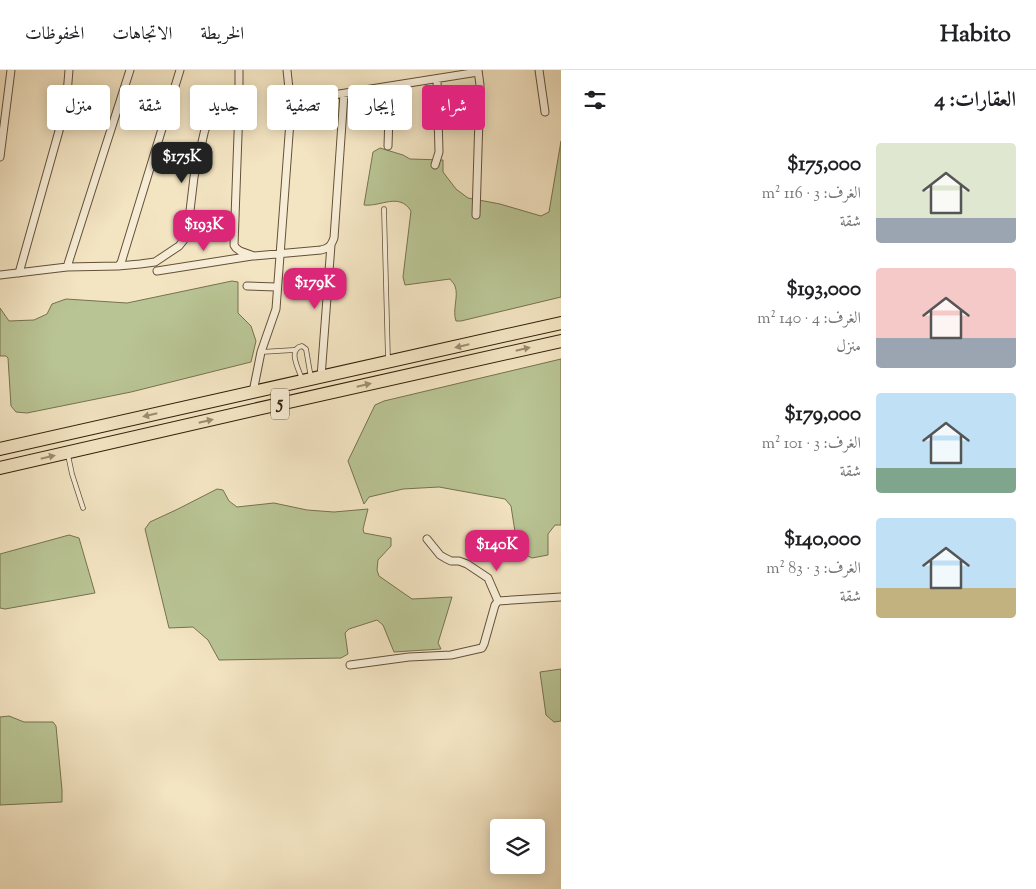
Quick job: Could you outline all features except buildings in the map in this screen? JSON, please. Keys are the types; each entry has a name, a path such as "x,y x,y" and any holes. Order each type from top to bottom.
{"highway":[{"name":"5","path":"5,448 561,324"},
{"name":"5","path":"0,468 561,341"},
{"path":"5,448 14,465"}],"street":[{"path":"0,157 11,70"},
{"path":"19,273 66,106 69,70"},
{"path":"67,267 130,70"},
{"path":"118,266 124,257 180,70"},
{"path":"239,70 239,85"},
{"path":"287,70 289,85"},
{"path":"539,70 545,112"},
{"path":"397,85 478,71 480,85 476,215"},
{"path":"435,165 439,152 437,79"},
{"path":"338,95 348,93"},
{"path":"312,379 331,245 334,238 344,94"},
{"path":"0,275 67,267 118,266 155,262 179,246 188,236 194,177 205,130"},
{"path":"238,130 234,245 240,251 254,256"},
{"path":"253,392 261,352 276,309 276,287 289,130"},
{"path":"388,146 389,130"},
{"path":"157,270 254,256 321,250 327,249 331,245"},
{"path":"246,286 276,287"},
{"path":"427,539 440,555 452,561 467,564 488,578 498,601"},
{"path":"498,601 561,597"},
{"path":"350,665 408,657 451,655 482,648 498,601"}],"lane":[{"path":"384,209 388,362"},
{"path":"261,352 294,350 302,346 306,350 312,379"},
{"path":"294,350 294,356 312,379"},
{"path":"68,453 72,474 83,508"}],"green space":[{"path":"561,141 561,297 456,321 456,290 455,285 450,279 405,285 403,277 411,211 406,205 395,201 364,205 373,152 380,148 410,159 443,160 443,172 456,189 468,198 500,204 541,216 549,212"},
{"path":"232,281 238,282 238,313 251,326 256,341 251,362 131,392 27,413 16,412 11,406 8,358 0,356 0,308 9,321 34,320 47,314 52,304 66,299 127,303"},
{"path":"561,359 561,525 555,525 548,534 548,555 532,558 518,551 511,506 505,499 439,487 403,489 369,497 364,504 348,461 375,405 384,401"},
{"path":"217,489 223,490 229,501 237,507 274,503 307,510 334,512 368,509 363,529 364,533 391,538 391,546 378,560 377,570 379,576 412,599 452,597 438,643 441,649 394,652 383,625 377,620 349,629 345,633 348,654 341,658 219,660 208,640 193,627 169,628 145,529 150,522"},
{"path":"69,535 79,538 95,593 5,609 0,608 0,554"},
{"path":"561,669 561,721 554,722 546,715 540,672"},
{"path":"9,716 24,722 53,722 56,726 62,802 0,805 0,717"}]}
